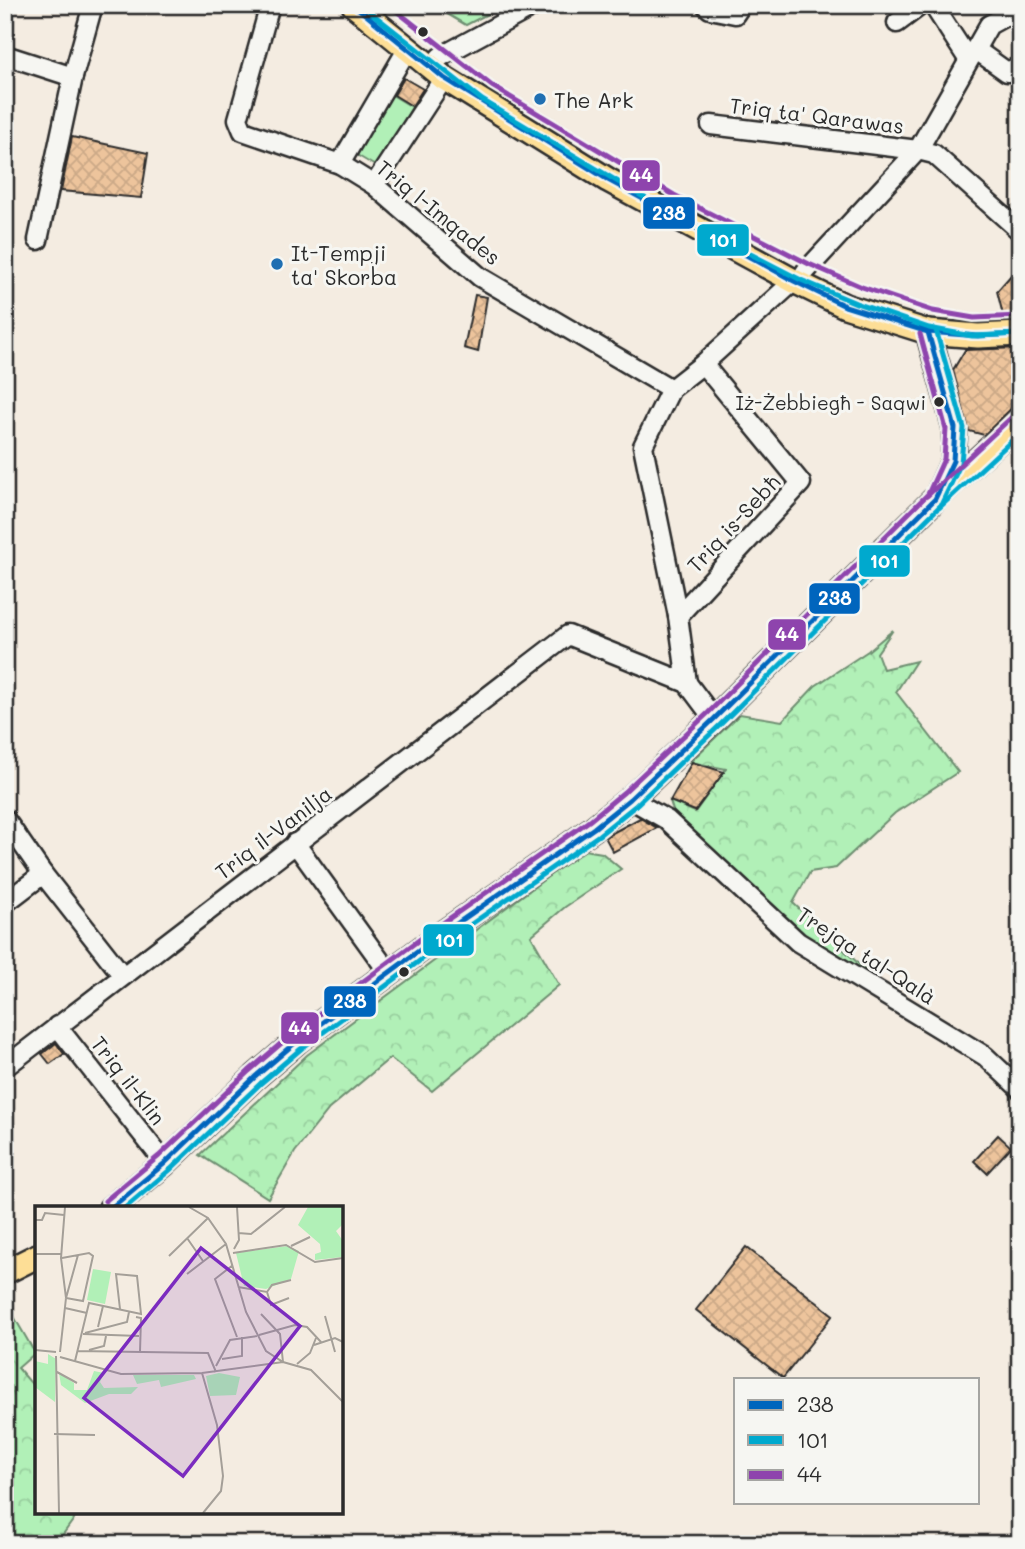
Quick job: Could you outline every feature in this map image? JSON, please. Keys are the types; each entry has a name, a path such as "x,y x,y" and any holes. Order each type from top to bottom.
{"main road":[{"path":"354,5 408,48 607,180 799,276 845,306 928,332 978,336 1020,334"},
{"path":"375,5 438,67"},
{"path":"799,276 931,320 973,327 1020,325"},
{"path":"928,332 955,428 953,460 935,499"},
{"path":"113,1206 165,1163 296,1041 631,799 935,499 1020,421"},
{"path":"955,428 970,444 983,446 996,443"},
{"path":"5,1272 35,1257"}],"street":[{"path":"38,240 73,77 93,5"},
{"name":"Triq l-Imqades","path":"270,5 238,119 243,131 340,164 374,185 480,277 671,389"},
{"path":"374,185 438,67 536,5"},
{"path":"706,5 710,9 734,14 741,5"},
{"path":"897,23 921,5"},
{"path":"933,5 972,54 1007,72 1020,66"},
{"path":"714,719 687,683 678,616 643,446 671,389 703,364 799,276 918,149 989,25 1020,8"},
{"path":"340,164 408,48"},
{"path":"5,55 73,77"},
{"name":"Triq ta' Qarawas","path":"711,125 918,149"},
{"path":"918,149 934,155 1020,232"},
{"name":"Triq is-Sebħ","path":"678,616 801,483 703,364"},
{"name":"Triq il-Vanilja","path":"5,1067 569,635 687,683"},
{"name":"Trejqa tal-Qalà","path":"631,799 667,820 798,942 985,1056 1020,1089"},
{"path":"5,818 43,874 123,976"},
{"path":"295,843 389,973"},
{"path":"5,902 43,874"},
{"name":"Triq il-Klin","path":"57,1026 165,1163"}],"green space":[{"path":"432,5 505,5 466,25"},
{"path":"392,95 412,107 377,167 355,154"},
{"path":"893,630 877,653 883,669 916,661 896,692 958,772 895,813 836,868 810,872 793,903 872,976 821,948 780,916 676,820 670,801 695,812 726,769 690,762 740,714 782,721 815,686 868,651"},
{"path":"584,850 602,853 621,869 565,907 531,936 559,985 432,1091 390,1058 329,1109 295,1152 268,1198 200,1155 307,1055"},
{"path":"5,1301 35,1353 18,1368 35,1388 35,1514 78,1514 56,1544 5,1544"}],"building":[{"path":"404,78 423,89 412,106 394,95"},
{"path":"72,137 148,153 141,198 61,191"},
{"path":"1020,265 1020,313 1003,315 997,291"},
{"path":"475,295 487,297 478,352 464,348"},
{"path":"1020,348 1020,400 984,435 969,431 953,370 965,350"},
{"path":"692,762 724,772 695,811 670,801"},
{"path":"640,818 657,828 613,852 605,837"},
{"path":"56,1043 64,1054 50,1064 42,1054"},
{"path":"998,1135 1011,1147 987,1173 974,1161"},
{"path":"746,1247 833,1315 783,1378 696,1310"}],"transit line":[{"name":"238","path":"354,5 444,78 608,180 794,281 845,306 928,332 978,336 1020,334"},
{"name":"44","path":"389,5 492,86 674,195 809,264 862,287 933,311 974,318 1020,316"},
{"name":"101","path":"370,12 482,100 665,210 801,280 856,303 929,328 972,336 1020,334"},
{"name":"101","path":"127,1206 302,1048 437,948 599,835 635,806 941,505 961,463 964,428 936,330"},
{"name":"238","path":"113,1206 165,1163 297,1041 432,941 594,828 630,799 935,499 953,461 955,428 928,332"},
{"name":"44","path":"105,1201 159,1156 292,1034 427,934 589,821 624,792 708,713 928,494 944,459 946,429 920,334"},
{"name":"44","path":"927,496 1014,415"},
{"name":"101","path":"939,508 1020,433"}],"place":[{"name":"The Ark","path":"540,99"},
{"name":"It-Tempji ta' Skorba","path":"277,264"},
{"name":"Iż-Żebbiegħ - Saqwi","path":"939,402"}]}
